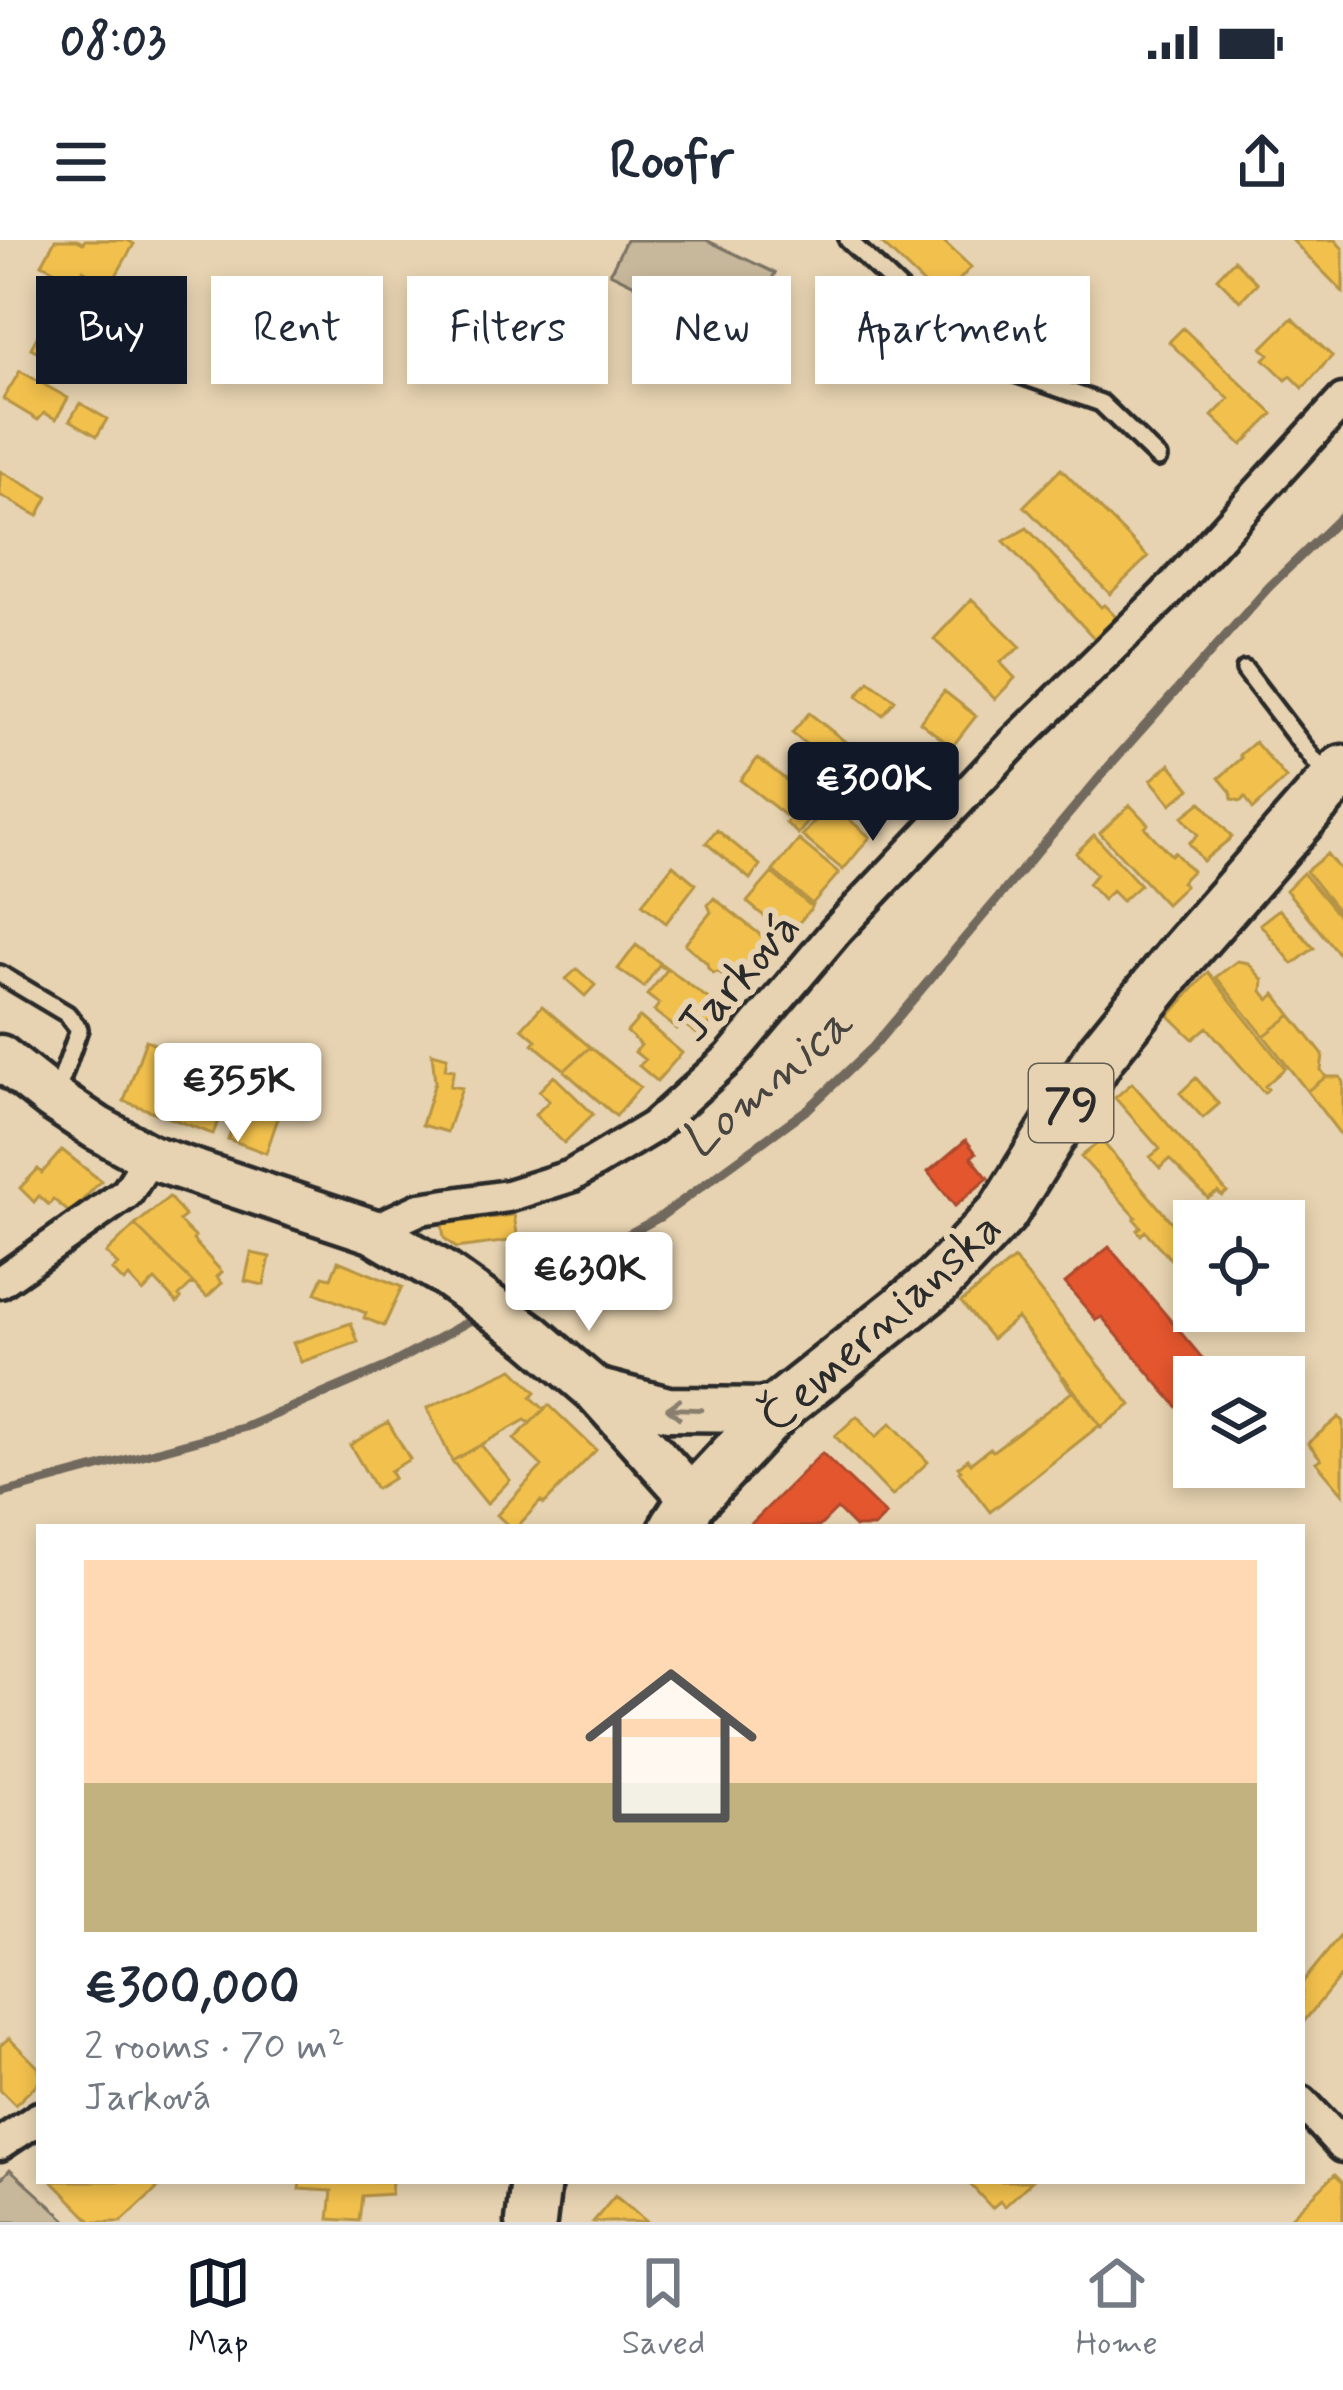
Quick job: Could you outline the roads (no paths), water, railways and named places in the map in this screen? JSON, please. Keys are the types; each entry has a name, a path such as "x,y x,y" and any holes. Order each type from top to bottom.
{"main road":[{"name":"Čemernianska","path":"684,1513 776,1410 937,1282 1004,1212 1102,1053 1181,953 1337,777"},
{"path":"0,1057 52,1098 150,1157 372,1231 445,1274 532,1336 595,1390 684,1513"},
{"path":"595,1390 668,1409 776,1410"},
{"path":"532,2222 536,2184"}],"street":[{"name":"Jarková","path":"372,1231 420,1209 508,1196 571,1176 653,1127 729,1058 837,930 1014,743 1164,596 1343,400"},
{"path":"0,1282 127,1193 150,1157"},
{"path":"1305,2105 1343,2146"},
{"path":"0,2144 36,2120"}],"lane":[{"path":"848,240 972,358 1101,403 1158,458"},
{"path":"1245,670 1337,777"},
{"path":"0,974 67,1013 79,1029 52,1098"}],"waterway":[{"name":"Lomnica","path":"507,1300 660,1217 809,1108 873,1047 1110,765 1269,587 1343,515"},
{"name":"Lomnica","path":"0,1494 246,1427 388,1366 482,1314"}]}
